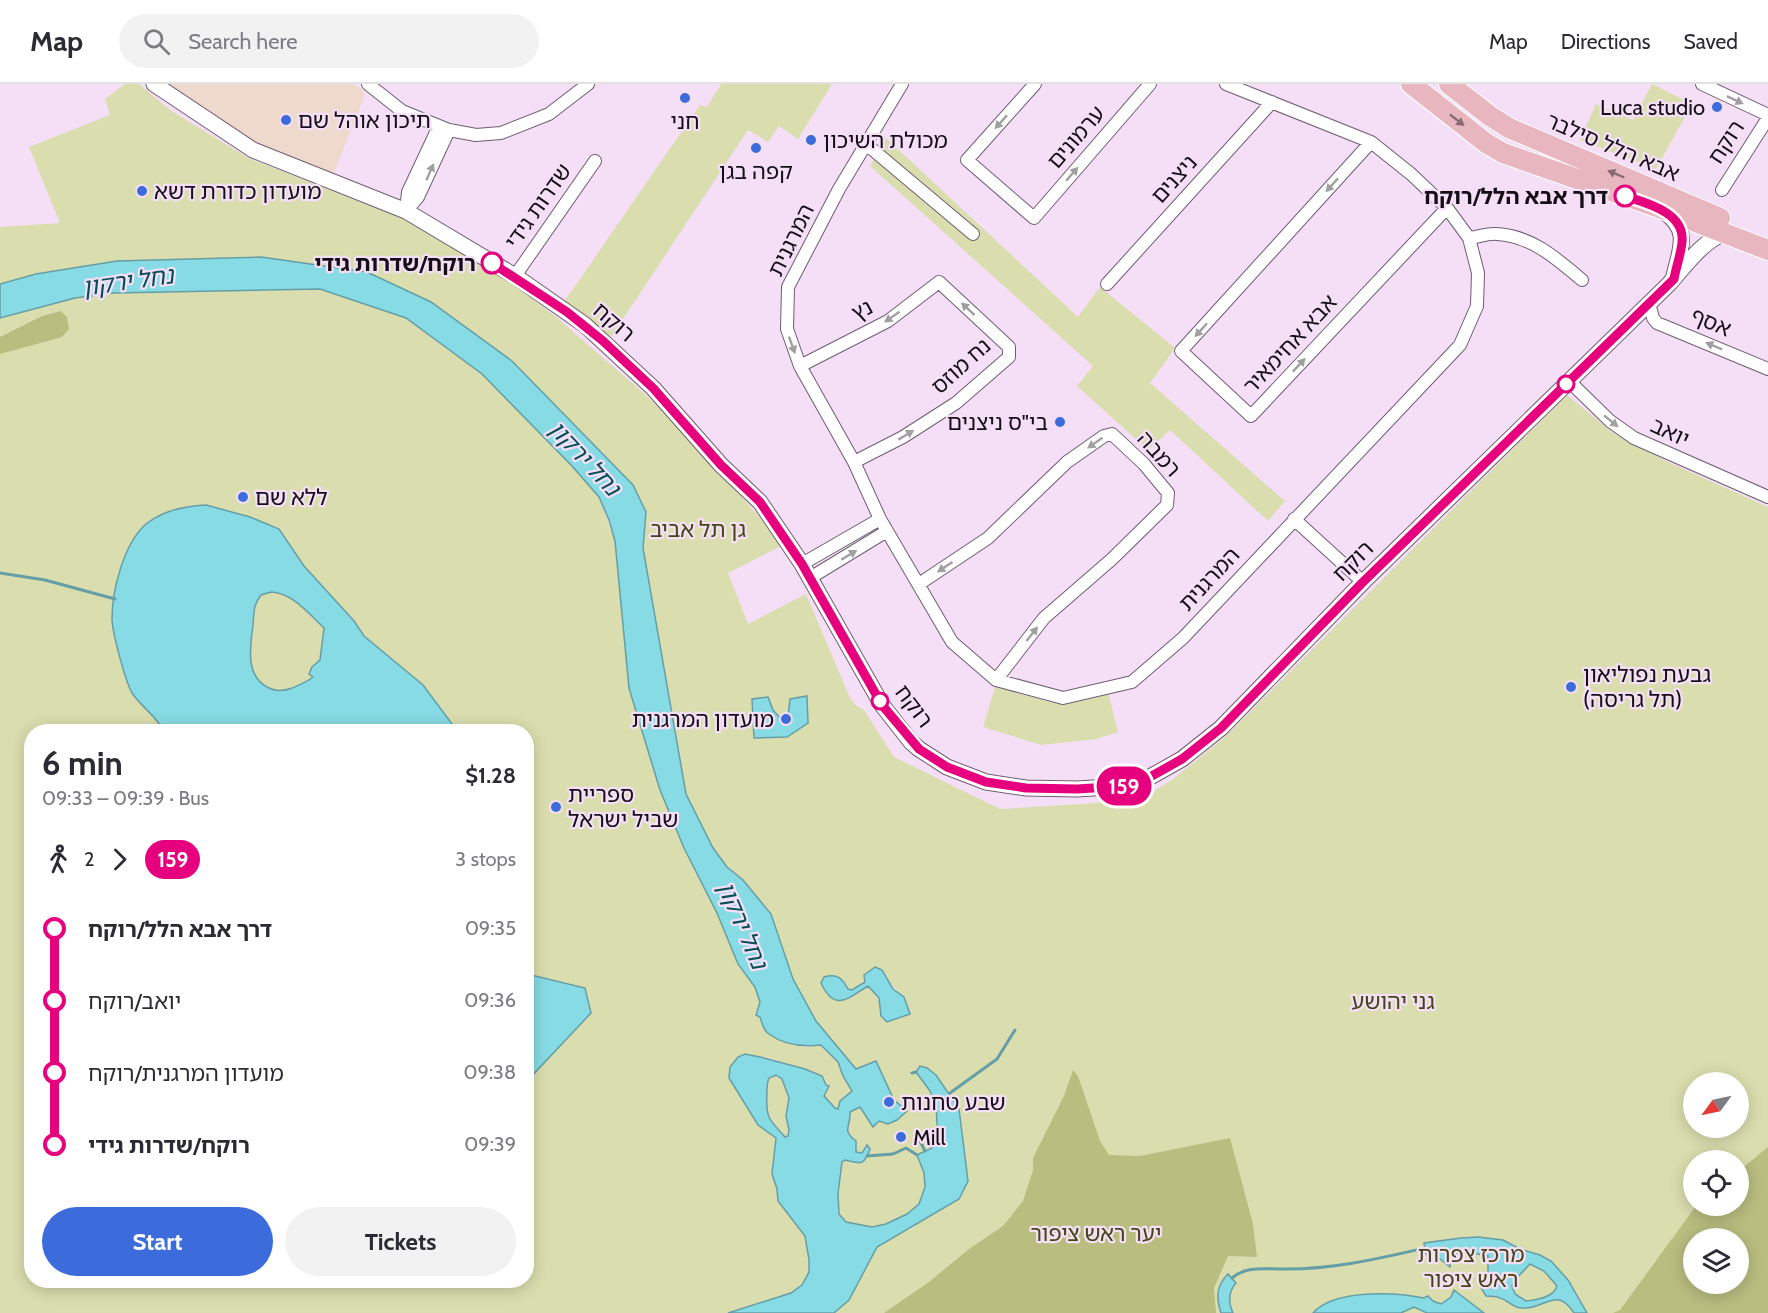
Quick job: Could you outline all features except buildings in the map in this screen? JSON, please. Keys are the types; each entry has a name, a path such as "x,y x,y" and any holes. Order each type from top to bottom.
{"main road":[{"name":"אבא הלל סילבר","path":"1411,84 1486,143 1503,153 1658,207 1768,250"},
{"name":"אבא הלל סילבר","path":"1449,84 1509,128 1768,236"}],"street":[{"name":"רוקח","path":"154,84 253,150 406,211 515,276 585,326 653,388 721,465 760,502 802,564 882,705 919,749 947,767 986,782 1026,788 1077,789 1125,786 1150,777 1182,759 1221,728 1363,582 1674,279 1707,243 1724,233"},
{"path":"368,84 402,111 444,128 476,135 501,133 549,114 588,84"},
{"path":"378,94 387,84"},
{"name":"המרגנית","path":"903,84 839,189 788,287 787,329 800,366 854,462 880,519 952,642 996,680 1063,698 1132,682 1183,638 1460,345 1477,306 1478,273 1469,238"},
{"name":"ערמונים","path":"1035,84 967,160 1034,218 1150,84"},
{"path":"1226,84 1371,142 1411,174 1447,208 1469,238 1497,234 1525,241 1547,251 1582,280"},
{"path":"1702,84 1768,116"},
{"name":"ניצנים","path":"1107,284 1272,102"},
{"name":"רוקח","path":"1722,190 1768,116"},
{"path":"406,211 418,197 444,128"},
{"name":"אבא אחימאיר","path":"1371,142 1181,351 1251,416 1447,208"},
{"path":"866,144 973,234"},
{"name":"שדרות גידי","path":"515,276 595,161"},
{"path":"1658,207 1676,222 1681,231 1682,241 1674,279"},
{"name":"נץ","path":"800,366 888,321 939,282"},
{"name":"נח מוזס","path":"854,462 903,437 956,403 1009,357 1009,347 939,282"},
{"name":"אסף","path":"1649,303 1653,318 1657,322 1768,369"},
{"name":"יואב","path":"1569,381 1610,421 1634,438 1672,457 1768,497"},
{"name":"רמבה","path":"919,584 988,538 1067,462 1104,436 1112,434 1144,464 1168,493 1167,506 1112,559 1044,618 996,680"},
{"path":"802,564 880,519"},
{"path":"1294,519 1363,582"},
{"path":"810,578 887,531"}],"shaded area":[{"name":"תיכון אוהל שם","path":"161,84 352,84 361,88 365,95 333,175 255,144"}],"green space":[{"name":"גני יהושע","path":"125,84 139,84 170,110 250,159 418,224 511,282 556,317 647,396 719,465 736,490 783,545 728,573 748,624 806,594 850,698 855,705 864,710 894,757 1000,809 1097,803 1154,791 1172,780 1226,736 1567,395 1612,432 1666,461 1768,507 1768,1313 834,1313 849,1300 877,1247 895,1235 913,1228 919,1204 907,1214 886,1224 872,1227 846,1222 839,1214 842,1162 845,1160 855,1164 866,1156 870,1149 869,1146 865,1146 862,1153 856,1152 853,1139 849,1137 847,1130 850,1112 860,1106 879,1121 888,1123 907,1111 894,1100 876,1061 856,1069 816,1021 793,979 771,914 743,880 727,867 713,848 686,794 643,548 646,512 633,485 579,432 367,272 36,274 0,284 0,227 60,223 29,147 110,115 105,99","holes":["875,967 905,997 909,1015 884,1021 878,998 868,986 843,1001 822,979 826,976 842,979 848,989 852,990 865,982 864,975"]},
{"path":"721,84 832,84 798,139 779,126 768,142 748,130 611,337 564,302 700,105 707,107"},
{"path":"1652,84 1692,104 1656,169 1580,140 1596,104 1633,120"},
{"path":"886,138 1078,317 1100,287 1175,348 1150,383 1285,501 1268,521 1170,430 1148,450 1077,386 1093,366 870,166"},
{"path":"320,289 406,318 482,374 572,466 599,497 615,541 622,619 684,848 717,913 738,964 755,987 760,1002 757,1015 769,1034 803,1047 821,1045 839,1062 843,1076 852,1092 842,1098 838,1109 835,1108 823,1096 826,1086 813,1072 769,1058 745,1054 729,1078 757,1125 776,1138 772,1174 778,1201 805,1236 809,1272 802,1285 791,1293 728,1313 0,1313 0,318 75,298 113,293"},
{"path":"61,311 67,317 69,329 62,337 0,354 0,337 42,316"},
{"path":"271,592 293,600 324,628 320,660 312,667 313,677 282,690 269,688 259,681 254,675 251,659 255,605 261,594"},
{"path":"995,687 1062,705 1108,692 1118,732 1097,739 1041,745 983,727"},
{"name":"יער ראש ציפור","path":"1073,1070 1078,1076 1100,1141 1109,1155 1140,1156 1230,1138 1253,1224 1257,1257 1228,1256 1214,1288 1216,1313 884,1313 1003,1226 1023,1201 1033,1170 1033,1158 1064,1096"},
{"path":"776,1075 782,1079 789,1098 786,1116 789,1130 788,1136 785,1137 770,1120 767,1109 768,1081"},
{"path":"1768,1147 1768,1313 1613,1313 1620,1310 1689,1216 1749,1216 1749,1163"}],"water":[{"name":"נחל ירקון","path":"261,257 367,272 431,302 512,361 633,485 646,512 643,548 686,794 713,848 727,867 743,880 771,914 793,979 816,1021 856,1069 876,1061 894,1100 907,1111 897,1120 888,1124 879,1121 873,1127 860,1107 850,1112 848,1131 856,1141 856,1152 862,1153 867,1145 870,1149 864,1161 845,1160 842,1162 838,1194 839,1214 846,1222 872,1227 886,1224 907,1214 919,1204 925,1187 924,1173 917,1155 932,1148 938,1140 936,1105 930,1091 916,1072 920,1066 936,1075 959,1109 968,1181 959,1199 877,1247 849,1300 834,1313 728,1313 791,1293 802,1285 809,1272 805,1236 778,1201 772,1174 776,1138 758,1125 729,1078 730,1067 738,1057 745,1054 805,1069 822,1076 826,1085 829,1086 824,1096 838,1109 840,1101 852,1091 838,1062 821,1045 788,1043 775,1038 765,1030 760,1017 756,1015 760,1002 755,987 738,964 717,913 684,848 660,790 629,688 615,541 599,497 572,466 482,374 406,318 320,289 113,293 75,298 0,318 0,284 36,274 117,261","holes":["776,1075 782,1079 789,1098 786,1116 789,1130 788,1136 785,1137 770,1120 767,1104 769,1078"]},
{"path":"206,505 250,517 279,529 304,566 354,621 364,636 423,685 452,724 159,724 132,693 126,678 116,644 112,618 114,594 126,555 138,532 152,519 182,508","holes":["271,592 286,596 300,605 324,628 320,660 312,667 309,674 313,677 292,688 280,691 269,688 256,677 250,652 254,613 261,595"]},
{"path":"807,696 808,723 787,737 754,738 752,699 768,697 773,710 780,718 788,717 790,699"},
{"path":"875,967 882,970 893,989 904,997 910,1014 887,1022 881,1016 879,998 868,986 848,998 837,1000 831,998 821,983 824,977 836,976 848,989 852,990 865,982 864,975"},
{"path":"534,976 585,988 591,1013 534,1074"},
{"path":"1478,1237 1503,1240 1551,1261 1568,1280 1587,1313 1574,1313 1562,1301 1550,1301 1530,1308 1522,1308 1498,1297 1486,1296 1480,1286 1488,1277 1488,1256 1462,1251 1450,1258 1450,1267 1440,1259 1426,1254 1424,1243","holes":["1530,1264 1544,1271 1557,1286 1552,1293 1540,1299 1526,1301 1515,1294 1512,1286 1514,1281"]},
{"path":"1228,1274 1236,1283 1231,1290 1230,1297 1233,1313 1221,1313 1218,1292"},
{"path":"1454,1290 1484,1313 1427,1313 1414,1307 1401,1313 1313,1313 1323,1305 1335,1300 1366,1294 1397,1294 1424,1298 1428,1296 1441,1304 1451,1297"}],"waterway":[{"path":"0,573 45,580 115,599"},
{"path":"950,1093 997,1059 1015,1030"},
{"path":"912,1073 916,1072"},
{"path":"920,1141 925,1151"},
{"path":"867,1156 893,1154 906,1148 917,1155"},
{"path":"1232,1278 1249,1270 1335,1266 1425,1248"}],"bus line":[{"name":"159","path":"492,263 567,312 603,341 653,388 721,465 760,502 802,564 882,705 919,749 947,767 986,782 1026,788 1107,789 1125,786 1168,768 1221,728 1363,582 1674,279 1682,241 1681,231 1676,222 1658,207 1625,196"}],"place":[{"name":"חני","path":"685,98"},
{"name":"Luca studio","path":"1717,107"},
{"name":"תיכון אוהל שם","path":"286,120"},
{"name":"מכולת השיכון","path":"811,140"},
{"name":"קפה בגן","path":"756,148"},
{"name":"מועדון כדורת דשא","path":"142,191"},
{"name":"דרך אבא הלל/רוקח","path":"1625,196"},
{"name":"רוקח/שדרות גידי","path":"492,263"},
{"name":"בי\"ס ניצנים","path":"1060,422"},
{"name":"ללא שם","path":"243,497"},
{"name":"גבעת נפוליאון (תל גריסה)","path":"1571,687"},
{"name":"מועדון המרגנית","path":"786,719"},
{"name":"ספריית שביל ישראל","path":"556,807"},
{"name":"שבע טחנות","path":"889,1102"},
{"name":"Mill","path":"901,1137"}],"park label":[{"name":"גן תל אביב","path":"698,529"},
{"name":"מרכז צפרות ראש ציפור","path":"1471,1266"}]}
